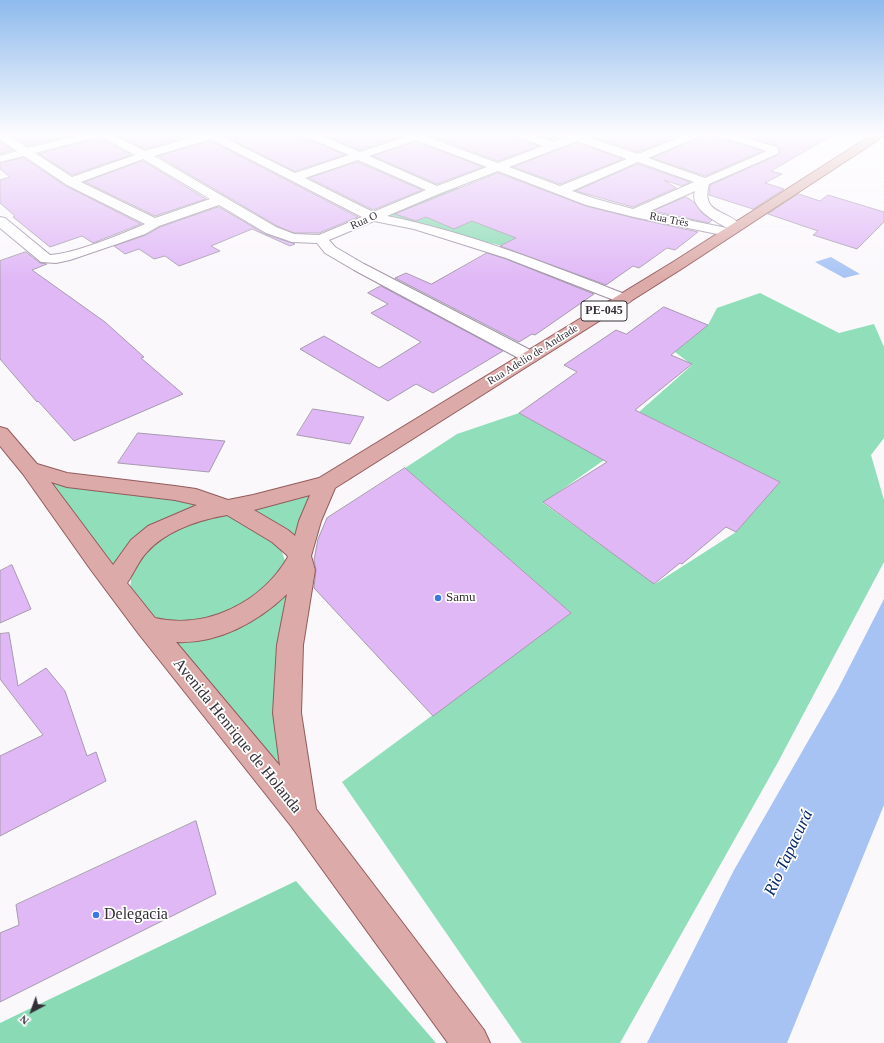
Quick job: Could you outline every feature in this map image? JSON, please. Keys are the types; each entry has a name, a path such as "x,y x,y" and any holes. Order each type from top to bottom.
{"main road":[{"name":"Rua Adelio de Andrade","path":"114,583 139,546 156,532 197,513 286,496 326,484 624,299 804,183"},
{"name":"Avenida Henrique de Holanda","path":"4,442 30,469 147,626 302,815 471,1043"},
{"path":"30,469 67,480 176,493 196,497 227,507 254,520 280,536 295,549 300,556 303,570 290,645 287,713 302,815"},
{"path":"147,626 180,632 199,630 222,624 255,608 279,589 300,556 310,521 326,484"}],"street":[{"path":"72,183 152,221 220,200"},
{"path":"191,183 284,236 302,240 321,239 330,250 359,267 530,357"},
{"path":"306,183 373,217 417,226 511,255 624,299"},
{"path":"420,183 437,190"},
{"name":"Rua O","path":"321,239 456,183"},
{"name":"Rua Três","path":"538,183 591,202 634,213 731,229"},
{"path":"560,191 579,183"},
{"path":"634,213 702,183"},
{"path":"704,183 700,196 703,203 712,213 731,229"},
{"path":"0,221 46,259 65,257 151,226 152,221"}],"green space":[{"path":"454,186 485,202 530,201 514,249 384,216"},
{"path":"760,293 839,333 874,324 884,347 884,438 871,455 884,500 884,562 777,764 620,1043 522,1043 342,782 571,613 405,468 457,434 519,413 604,460 543,503 655,584 736,532 780,482 639,412 692,365 675,352 708,325 717,308"},
{"path":"39,475 203,502 178,513 116,576"},
{"path":"318,490 299,547 237,506"},
{"path":"228,509 280,546 285,561 280,578 263,592 208,625 174,625 153,616 130,593 132,563 149,541"},
{"path":"292,578 284,781 161,633 217,635"},
{"path":"296,881 436,1043 0,1043 0,1023"}],"water":[{"path":"831,257 860,274 844,278 815,262"},
{"name":"Rio Tapacurá","path":"884,599 884,805 787,1043 647,1043 734,870 838,689"}],"building":[{"path":"0,183 61,183 141,224 93,243 82,236 50,247 13,217 15,216 0,203"},
{"path":"86,183 179,183 206,199 155,216"},
{"path":"203,183 292,183 358,217 319,233 294,233 277,226"},
{"path":"318,183 405,183 422,190 373,210"},
{"path":"474,183 524,183 586,206 698,232 675,250 667,248 639,268 633,266 606,285 500,246 516,238 472,221 454,229 426,217 416,221 395,214"},
{"path":"595,183 668,183 676,188 633,207 576,191"},
{"path":"672,183 689,183 682,186"},
{"path":"715,183 766,183 784,189 753,209 709,195 710,185"},
{"path":"799,194 820,201 828,195 884,212 884,222 857,249 813,235 818,231 768,214"},
{"path":"686,197 694,202 703,214 712,220 709,223 653,211"},
{"path":"219,207 265,234 295,244 290,246 252,229 211,246 220,251 179,266 165,256 154,259 139,249 125,254 114,246 146,235 160,227"},
{"path":"26,252 40,263 47,264 32,270 105,322 144,357 141,358 183,394 74,441 38,401 37,402 0,359 0,261"},
{"path":"487,253 594,294 535,335 532,334 519,342 395,278 406,273 431,284"},
{"path":"381,286 503,351 433,393 416,384 388,401 300,349 324,336 379,368 421,342 371,313 388,304 368,293"},
{"path":"664,307 708,325 671,355 692,364 635,410 780,482 736,532 726,527 682,564 680,563 654,584 543,502 607,462 519,413 577,372 564,365 616,330 626,334"},
{"path":"313,409 364,417 350,444 297,435"},
{"path":"138,433 225,441 209,472 118,463"},
{"name":"Samu","path":"405,468 571,613 433,716 314,588 316,570 314,560 318,539 327,518"},
{"path":"12,565 31,609 0,623 0,571"},
{"path":"9,633 18,686 46,668 65,691 87,756 96,752 106,781 0,836 0,756 43,735 0,679 0,634"},
{"name":"Delegacia","path":"196,821 216,894 0,1002 0,933 19,925 16,905"}],"place":[{"name":"Samu","path":"438,598"},
{"name":"Delegacia","path":"96,915"}]}
